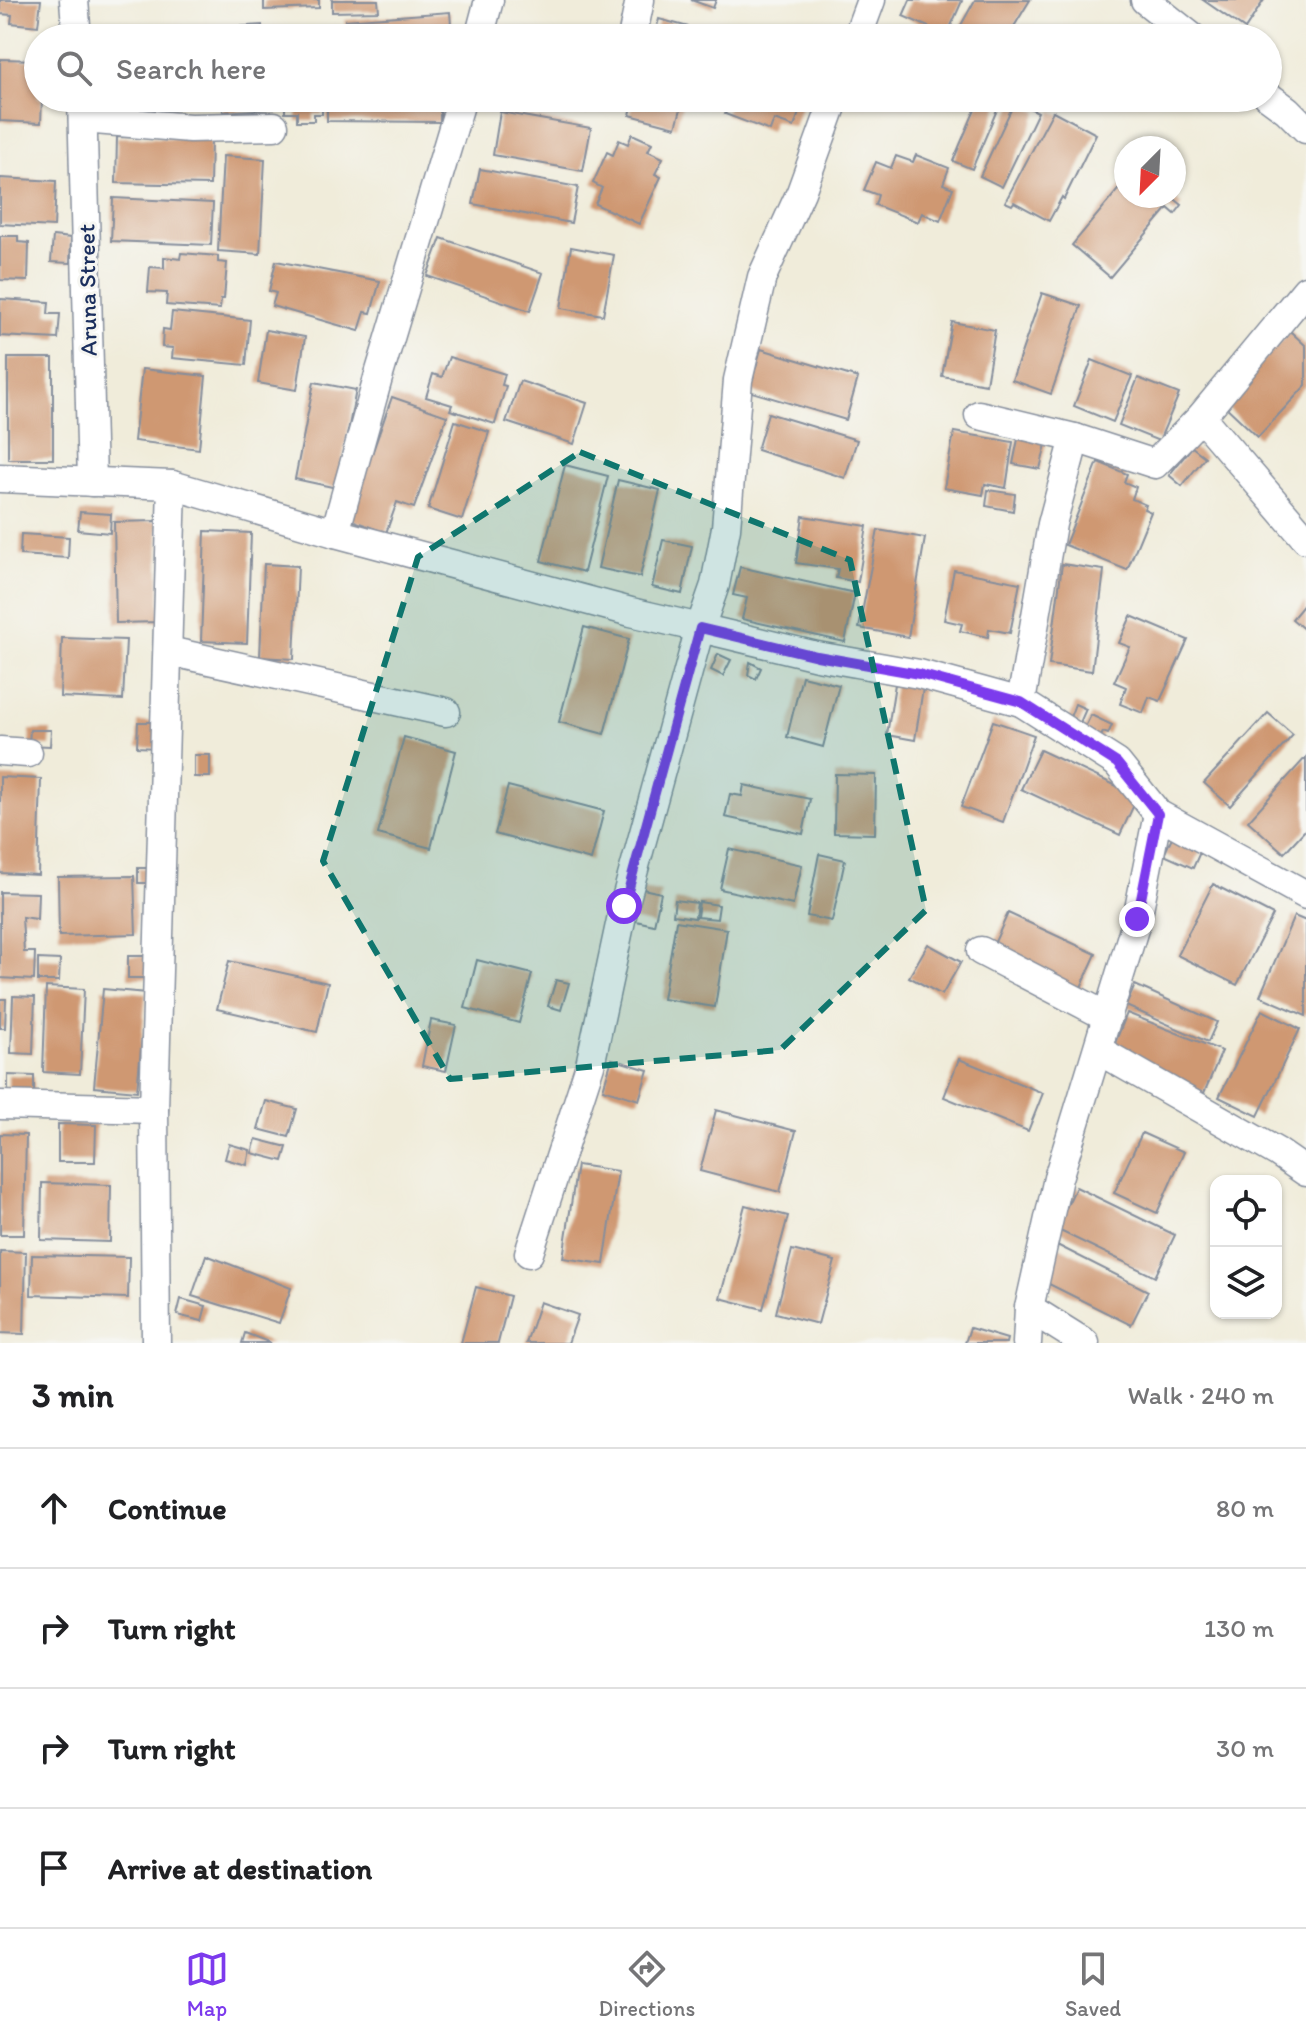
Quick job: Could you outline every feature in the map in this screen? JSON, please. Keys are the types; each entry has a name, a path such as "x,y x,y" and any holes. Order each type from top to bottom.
{"street":[{"path":"74,0 76,24"},
{"path":"483,24 489,0"},
{"path":"635,24 640,0"},
{"path":"862,24 871,0"},
{"path":"1145,0 1175,24"},
{"path":"1282,106 1306,129"},
{"name":"Aruna Street","path":"82,112 92,482"},
{"path":"104,112 190,128 274,126"},
{"path":"335,533 458,112"},
{"path":"529,1253 590,1065 624,906 700,628 715,585 726,528 738,380 758,292 801,192 830,112"},
{"path":"979,415 1075,438 1155,464 1201,417 1306,290"},
{"path":"1201,417 1306,539"},
{"path":"1021,702 1052,524 1075,438"},
{"path":"0,478 172,485 335,533 631,612 817,656 919,674 1021,702 1117,763 1158,814 1306,895"},
{"path":"156,1343 154,1109 172,485"},
{"path":"168,651 446,712"},
{"path":"1027,1343 1029,1308 1058,1178 1137,919 1158,814"},
{"path":"981,951 1108,1017"},
{"path":"1098,1050 1277,1152 1306,1172"},
{"path":"0,1105 154,1109"},
{"path":"1029,1308 1085,1343"}],"highlighted area":[{"path":"580,452 850,560 926,910 780,1050 450,1079 323,861 418,557"}],"building":[{"path":"0,0 41,0 38,24 11,23 12,15 0,14"},
{"path":"264,0 319,0 319,8 264,10"},
{"path":"332,0 378,0 379,11 332,12"},
{"path":"691,0 716,0 713,8"},
{"path":"910,0 962,1 952,24 922,24 903,16"},
{"path":"975,0 1030,0 1015,24 962,24"},
{"path":"1203,0 1264,0 1248,24 1238,24"},
{"path":"450,12 451,24 345,24 345,20"},
{"path":"659,19 677,24 658,24"},
{"path":"0,59 24,60 24,112 41,112 41,123 0,121"},
{"path":"297,112 322,112 314,114 314,121 297,121"},
{"path":"327,112 440,112 440,122 327,121"},
{"path":"500,112 591,128 583,171 493,155"},
{"path":"631,112 680,112 676,127 630,115"},
{"path":"799,112 794,127 774,120 770,131 725,114"},
{"path":"974,112 996,112 972,169 953,161"},
{"path":"1010,112 1038,112 1002,187 980,176"},
{"path":"1052,112 1096,134 1064,199 1062,197 1049,221 1014,202 1012,205 1005,202"},
{"path":"632,134 652,143 648,151 663,158 655,174 661,177 639,224 595,204 602,188 593,183 607,152 613,155 619,140 628,144"},
{"path":"117,137 211,139 210,185 116,183"},
{"path":"916,155 949,168 943,184 953,188 940,221 922,213 918,222 875,205 878,195 864,190 876,162 891,168 896,156 913,162"},
{"path":"223,156 265,159 260,254 218,251"},
{"path":"480,169 578,187 571,223 473,204"},
{"path":"0,178 56,181 54,227 0,224"},
{"path":"1114,194 1114,208 1168,208 1110,277 1072,245"},
{"path":"113,198 213,203 211,245 111,241"},
{"path":"0,236 18,236 18,242 29,243 28,281 0,280"},
{"path":"53,236 71,238 70,263 51,262"},
{"path":"441,238 543,273 530,311 427,276"},
{"path":"571,247 614,255 603,315 561,308"},
{"path":"181,253 218,256 218,262 227,263 224,299 221,299 220,309 166,305 167,293 148,292 150,267 164,268 164,257 180,259"},
{"path":"276,261 380,281 371,313 365,312 359,331 272,306 276,293 269,291"},
{"path":"1042,293 1081,306 1051,394 1012,380"},
{"path":"0,299 49,302 48,314 60,314 58,339 0,336"},
{"path":"172,312 250,320 246,365 172,358 173,348 162,347 163,329 170,330"},
{"path":"952,322 995,330 986,384 942,376"},
{"path":"266,330 305,337 297,390 258,383"},
{"path":"1290,331 1306,346 1306,385 1258,437 1223,404"},
{"path":"761,349 858,378 846,420 749,391"},
{"path":"449,357 505,374 502,385 506,386 495,424 450,410 452,405 426,397 433,374 442,377"},
{"path":"8,358 53,358 53,459 8,459"},
{"path":"1092,360 1132,376 1113,422 1074,406"},
{"path":"142,369 206,376 199,449 134,441"},
{"path":"1138,378 1179,394 1159,441 1119,425"},
{"path":"520,381 587,403 574,444 506,422"},
{"path":"314,382 356,390 337,488 295,479"},
{"path":"392,397 447,416 414,508 397,502 386,533 349,519"},
{"path":"768,413 857,440 845,478 757,450"},
{"path":"455,421 489,432 462,520 428,509"},
{"path":"954,432 1013,442 1006,488 985,484 983,495 944,488"},
{"path":"1019,434 1047,440 1040,469 1013,464"},
{"path":"1192,447 1205,457 1182,486 1169,475"},
{"path":"1098,462 1127,474 1124,482 1136,487 1132,499 1146,505 1144,509 1151,512 1127,570 1065,545"},
{"path":"565,465 608,476 584,572 541,561"},
{"path":"618,480 660,490 640,577 598,568"},
{"path":"988,490 1015,494 1013,511 986,506"},
{"path":"80,512 111,514 110,533 78,530"},
{"path":"803,516 867,526 858,582 836,578 838,569 796,563"},
{"path":"158,521 160,622 116,623 114,522"},
{"path":"878,530 925,538 908,637 859,628"},
{"path":"205,531 251,533 247,643 201,641"},
{"path":"21,534 69,537 68,558 20,555"},
{"path":"663,540 692,546 682,594 652,587"},
{"path":"264,564 298,566 294,659 260,657"},
{"path":"1062,564 1104,570 1092,671 1049,665"},
{"path":"740,567 855,593 845,642 742,619 747,598 733,595"},
{"path":"954,570 1020,583 1010,633 989,629 988,637 960,631 962,624 944,620"},
{"path":"1306,602 1306,631 1292,619"},
{"path":"1131,616 1188,640 1160,701 1149,697 1143,713 1120,704 1126,687 1114,682 1130,647 1119,643"},
{"path":"584,627 629,639 604,734 559,722"},
{"path":"62,638 126,640 123,700 60,697"},
{"path":"718,654 731,660 723,676 711,670"},
{"path":"750,662 761,668 756,679 748,675"},
{"path":"802,676 839,685 823,747 787,737"},
{"path":"895,684 923,688 915,740 887,735"},
{"path":"1075,704 1086,709 1079,725 1069,720"},
{"path":"1268,713 1293,735 1230,806 1204,783"},
{"path":"1091,715 1112,725 1108,734 1103,732 1100,739 1083,731"},
{"path":"993,721 1034,735 1003,822 961,807"},
{"path":"138,722 156,722 156,748 137,747"},
{"path":"30,730 51,730 50,746 29,745"},
{"path":"404,737 456,751 431,848 378,834"},
{"path":"1040,750 1138,796 1120,835 1021,789"},
{"path":"194,755 210,755 210,777 194,777"},
{"path":"1306,757 1306,829 1284,853 1248,821"},
{"path":"835,774 876,775 875,834 834,833"},
{"path":"0,777 41,779 38,875 0,873"},
{"path":"744,785 810,799 803,834 725,817 730,794 742,796"},
{"path":"508,786 604,811 591,860 495,834"},
{"path":"1172,837 1201,850 1193,868 1164,855"},
{"path":"729,849 802,865 793,905 720,889"},
{"path":"819,854 845,860 832,921 807,916"},
{"path":"138,868 152,868 152,883 138,883"},
{"path":"134,876 136,934 59,936 58,877"},
{"path":"1213,884 1273,915 1237,985 1177,955"},
{"path":"634,887 661,893 654,925 627,919"},
{"path":"0,892 38,893 37,919 22,917 24,952 35,952 34,980 0,978"},
{"path":"675,900 697,903 695,918 673,915"},
{"path":"699,902 719,905 717,919 697,917"},
{"path":"1008,913 1096,954 1078,994 990,953"},
{"path":"1294,916 1306,921 1306,1016 1260,996"},
{"path":"676,921 727,929 715,1007 663,999"},
{"path":"928,944 961,962 942,995 909,977"},
{"path":"128,956 150,956 150,978 128,978"},
{"path":"38,959 60,960 59,981 38,981"},
{"path":"477,960 532,974 519,1023 465,1008"},
{"path":"229,961 328,983 317,1032 217,1009"},
{"path":"556,980 569,983 561,1010 548,1006"},
{"path":"1135,985 1217,1022 1208,1042 1126,1006"},
{"path":"46,987 84,989 80,1074 43,1072"},
{"path":"103,989 146,993 137,1091 94,1087"},
{"path":"13,996 35,997 33,1054 11,1053"},
{"path":"0,999 6,999 5,1028 0,1028"},
{"path":"1262,1010 1300,1029 1258,1116 1219,1097"},
{"path":"1127,1013 1222,1051 1204,1093 1110,1056"},
{"path":"431,1020 456,1025 446,1071 422,1066"},
{"path":"612,1059 648,1070 639,1100 603,1089"},
{"path":"959,1059 1043,1093 1028,1131 944,1097"},
{"path":"8,1075 34,1076 34,1097 8,1097"},
{"path":"266,1101 297,1109 289,1137 258,1129"},
{"path":"716,1110 796,1131 780,1192 700,1171"},
{"path":"58,1124 96,1125 95,1162 58,1162"},
{"path":"1142,1133 1184,1152 1157,1213 1114,1193"},
{"path":"0,1134 26,1135 24,1235 0,1235"},
{"path":"256,1139 287,1147 283,1161 252,1153"},
{"path":"229,1144 250,1150 247,1165 225,1159"},
{"path":"577,1165 618,1171 604,1264 563,1258"},
{"path":"42,1183 111,1185 110,1242 41,1240"},
{"path":"1076,1187 1175,1235 1155,1277 1056,1229"},
{"path":"745,1205 788,1216 763,1309 720,1298"},
{"path":"1057,1245 1148,1291 1131,1325 1039,1279"},
{"path":"792,1250 835,1261 818,1324 776,1313"},
{"path":"0,1251 26,1252 24,1334 0,1333"},
{"path":"32,1255 129,1257 128,1298 31,1295"},
{"path":"206,1255 291,1288 279,1323 192,1296"},
{"path":"476,1287 510,1296 498,1343 461,1343"},
{"path":"181,1299 206,1306 202,1321 177,1315"},
{"path":"540,1302 578,1315 568,1343 526,1343"},
{"path":"970,1328 1007,1339 1006,1343 965,1343"},
{"path":"245,1333 271,1343 242,1343"}],"route":[{"path":"624,906 700,628 817,656 919,674 1021,702 1117,763 1158,814 1137,919"}]}
